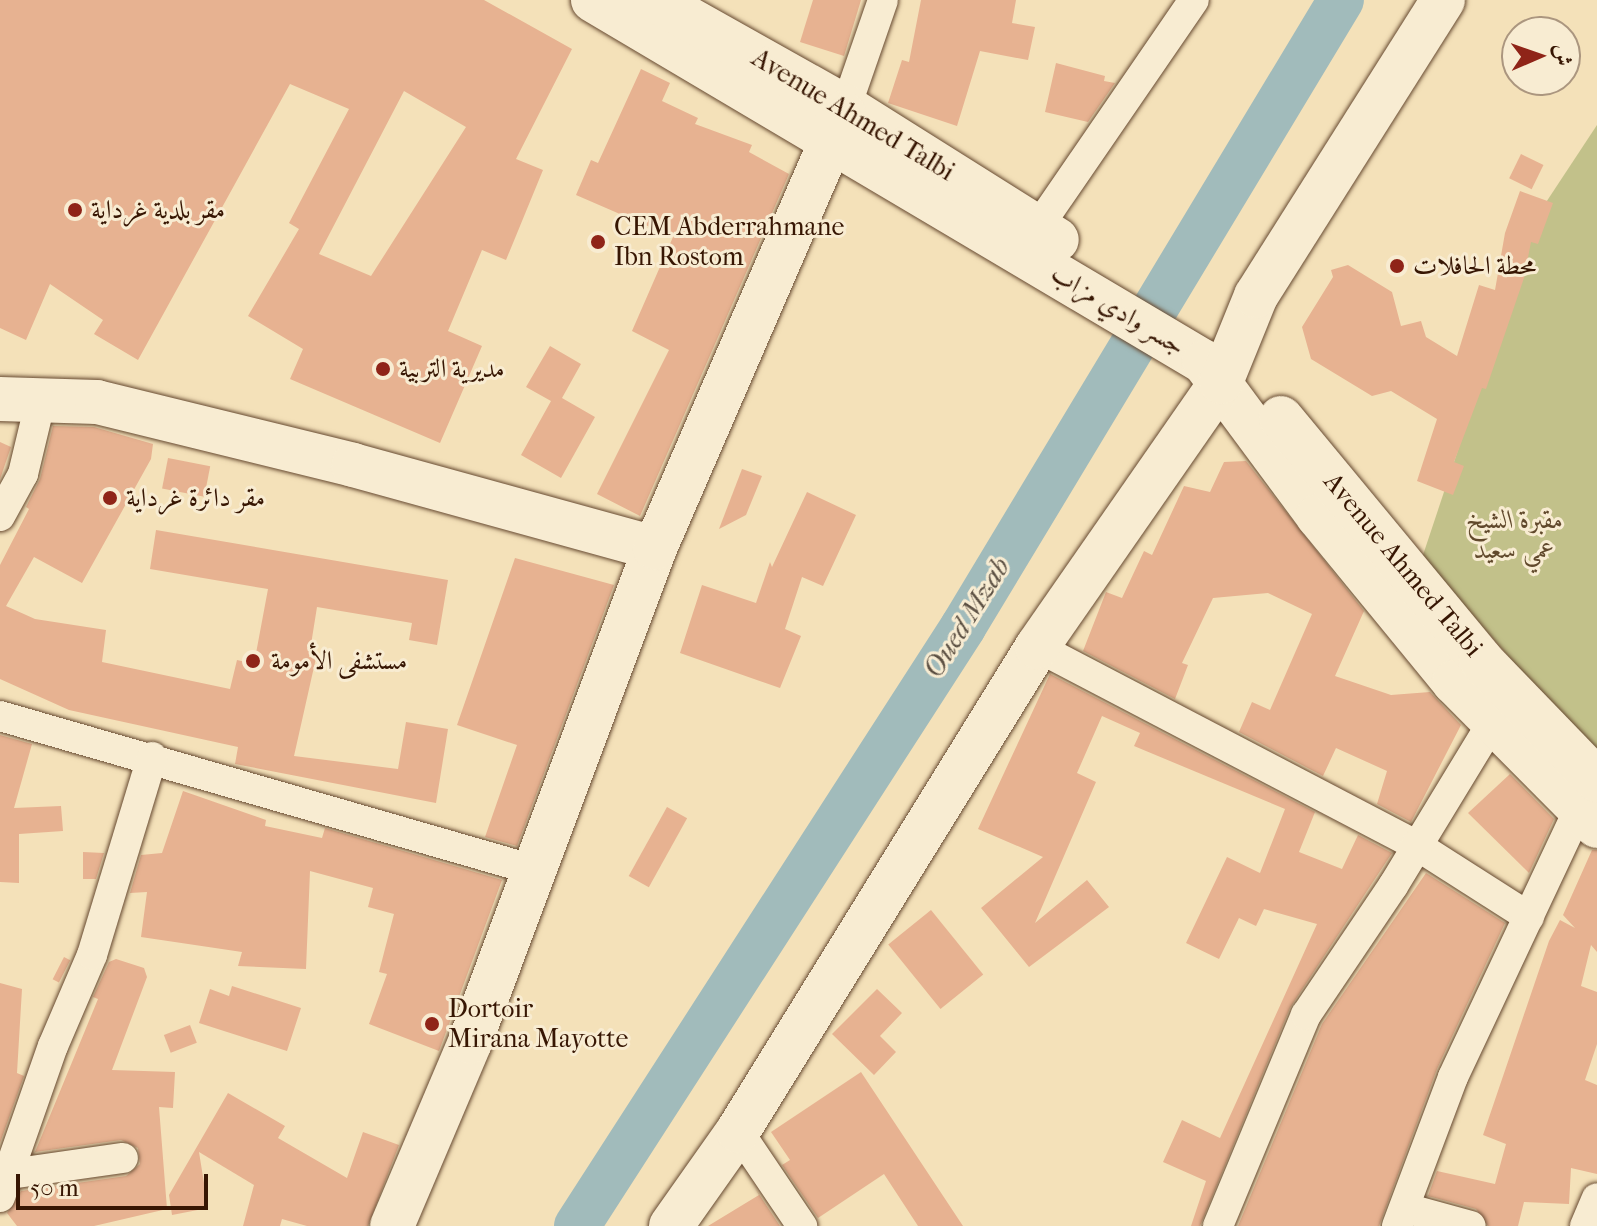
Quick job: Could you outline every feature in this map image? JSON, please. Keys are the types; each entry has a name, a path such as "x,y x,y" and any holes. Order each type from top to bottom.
{"main road":[{"path":"392,1226 470,1042 655,548 838,124 593,0"},
{"name":"Avenue Ahmed Talbi","path":"655,0 838,124 1039,240"},
{"path":"671,1226 738,1131 1443,0"},
{"name":"جسر وادي مزاب","path":"1039,240 1219,361"},
{"name":"Avenue Ahmed Talbi","path":"1219,361 1501,708 1591,806"},
{"path":"20,399 112,405 655,548"}],"street":[{"path":"838,124 883,0"},
{"path":"1039,240 1194,0"},
{"path":"0,516 23,474 20,399"},
{"path":"1037,647 1416,845 1529,917"},
{"path":"1218,1226 1306,1015 1501,708"},
{"path":"0,716 152,757 534,870"},
{"path":"5,1186 53,1046 92,955 152,757"},
{"path":"1471,1226 1401,1217 1453,1077 1529,917 1591,806"},
{"path":"738,1131 802,1226"},
{"path":"5,1186 123,1158"},
{"path":"1585,1226 1597,1198"}],"green space":[{"name":"مقبرة الشيخ عمي سعيد","path":"1597,125 1597,757 1422,558 1535,219"}],"building":[{"path":"0,0 484,0 572,49 516,159 543,170 506,260 482,250 448,331 482,346 440,443 290,379 303,349 248,316 299,229 289,223 349,109 290,84 138,360 94,334 103,320 50,284 26,340 0,328","holes":["404,91 466,127 371,276 319,254"]},
{"path":"813,0 861,0 844,56 800,42"},
{"path":"921,0 1016,0 1012,23 1035,27 1028,60 980,51 957,126 888,103 902,60 909,62"},
{"path":"1056,63 1105,76 1104,81 1115,83 1088,122 1045,112"},
{"path":"641,69 670,83 662,101 698,118 695,124 752,145 749,152 789,174 640,516 597,494 669,350 632,331 673,237 576,195 591,160 598,163"},
{"path":"1521,154 1543,165 1532,189 1509,178"},
{"path":"1520,191 1553,203 1538,244 1531,242 1524,278 1486,389 1482,388 1454,462 1464,466 1453,495 1417,481 1437,419 1391,391 1372,396 1311,359 1302,327 1333,277 1331,270 1348,265 1392,292 1401,326 1421,321 1426,337 1457,356 1479,285 1495,290 1505,233"},
{"path":"550,346 581,364 562,398 595,417 561,478 521,455 551,401 526,387"},
{"path":"53,426 94,427 153,444 151,459 82,583 34,557 6,606 35,619 106,630 102,662 230,689 237,660 254,664 268,589 150,569 156,530 448,580 437,645 409,640 412,623 317,607 309,657 316,658 294,756 398,769 406,722 448,729 436,803 235,764 238,747 69,710 0,679 0,565 29,509 26,507 40,479"},
{"path":"0,442 11,447 0,479"},
{"path":"168,458 210,466 204,497 162,488"},
{"path":"1246,461 1364,611 1335,676 1391,695 1430,692 1461,725 1411,822 1377,804 1387,771 1336,748 1323,776 1239,732 1252,702 1270,710 1312,614 1268,593 1213,598 1182,663 1188,665 1175,699 1083,651 1106,592 1122,598 1144,551 1152,555 1184,486 1210,492 1224,462"},
{"path":"742,469 762,476 746,515 719,529"},
{"path":"807,492 856,515 823,586 802,577 785,629 801,636 780,688 680,653 702,585 756,603 770,562 772,567"},
{"path":"515,558 614,585 517,846 485,837 517,745 457,725"},
{"path":"1050,674 1315,812 1299,852 1342,869 1358,835 1392,853 1290,1008 1200,1226 1191,1226 1206,1181 1163,1162 1182,1120 1220,1138 1317,924 1264,909 1256,926 1239,918 1219,959 1186,943 1227,857 1260,873 1285,809 1134,746 1140,733 1102,716 1077,773 1096,782 1035,923 1087,880 1109,907 1029,967 981,908 1043,857 978,829"},
{"path":"0,735 32,744 14,808 61,806 63,831 19,834 19,883 0,882"},
{"path":"1510,774 1554,819 1529,873 1468,813"},
{"path":"183,791 266,820 265,826 322,838 325,828 502,880 439,1051 369,1024 387,974 379,972 394,914 368,907 373,888 310,871 306,969 238,966 242,952 141,937 147,892 130,893 141,855 162,853"},
{"path":"667,807 687,818 649,887 629,876"},
{"path":"1592,850 1597,850 1597,952 1591,945 1581,986 1597,992 1597,1044 1585,1080 1597,1085 1597,1174 1571,1168 1569,1204 1524,1202 1518,1226 1488,1226 1476,1209 1428,1196 1437,1171 1495,1184 1506,1144 1483,1135 1549,941 1560,920 1575,928 1563,915"},
{"path":"83,852 104,853 96,879 83,879"},
{"path":"1426,873 1505,923 1437,1069 1379,1226 1238,1226 1322,1024"},
{"path":"931,910 983,975 940,1009 888,945"},
{"path":"64,957 70,960 59,982 53,979"},
{"path":"116,959 144,968 147,977 112,1070 175,1072 173,1108 159,1107 167,1209 94,1226 17,1226 7,1213 21,1191 126,1176 140,1164 138,1148 121,1140 35,1152 98,999 93,997 109,962"},
{"path":"0,983 22,989 17,1073 24,1076 0,1143"},
{"path":"232,986 301,1008 287,1051 199,1023 210,989 229,996"},
{"path":"877,989 902,1013 880,1036 896,1052 874,1075 832,1034"},
{"path":"190,1025 197,1043 171,1053 164,1035"},
{"path":"861,1072 963,1226 918,1226 884,1174 818,1218 782,1165 790,1160 771,1132"},
{"path":"228,1093 285,1126 278,1138 347,1178 363,1132 399,1145 368,1226 307,1226 282,1219 280,1226 243,1226 254,1185 199,1152 208,1208 172,1215 169,1195"},
{"path":"755,1188 780,1226 708,1226 759,1195"}],"waterway":[{"name":"Oued Mzab","path":"577,1226 963,627 1341,0"}],"place":[{"name":"مقر بلدية غرداية","path":"75,210"},
{"name":"CEM Abderrahmane Ibn Rostom","path":"598,242"},
{"name":"محطة الحافلات","path":"1397,266"},
{"name":"مديرية التربية","path":"383,369"},
{"name":"مقر دائرة غرداية","path":"110,498"},
{"name":"مستشفى الأمومة","path":"253,661"},
{"name":"Dortoir Mirana Mayotte","path":"432,1024"}]}
